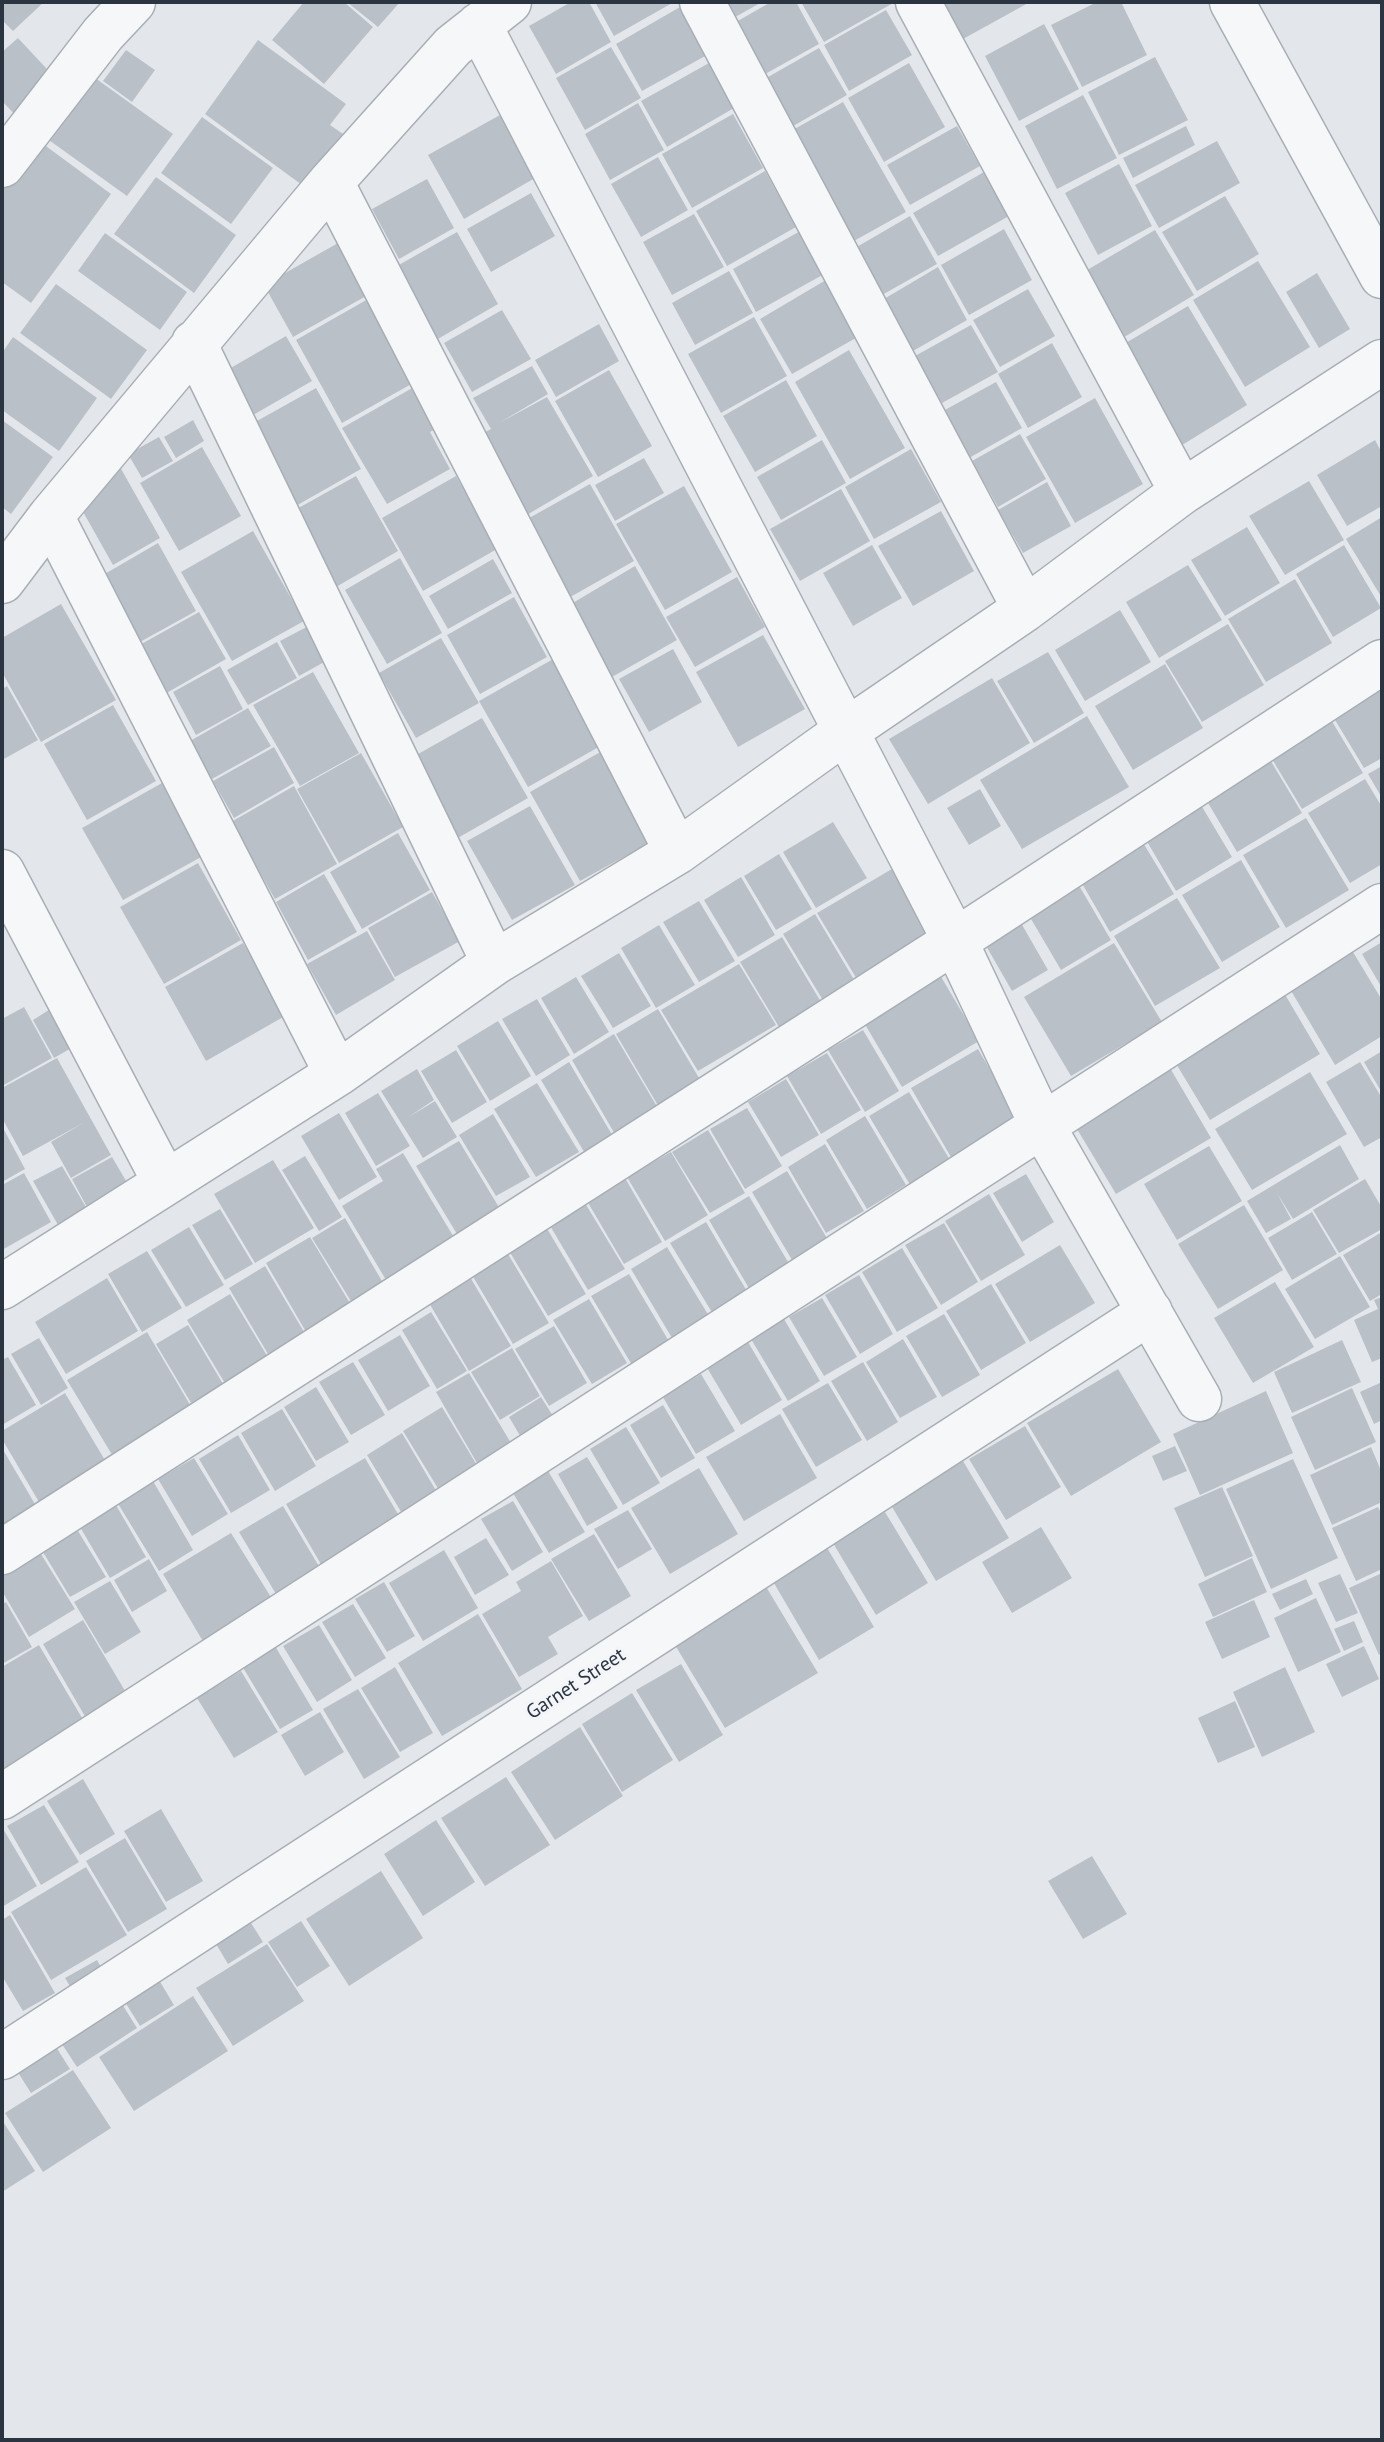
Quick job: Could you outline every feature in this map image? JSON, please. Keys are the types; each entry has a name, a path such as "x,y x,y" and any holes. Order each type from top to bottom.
{"street":[{"path":"702,2 1025,609"},
{"path":"918,2 1182,492"},
{"path":"1232,2 1382,276"},
{"path":"2,165 129,3"},
{"path":"2,581 51,516 331,182 419,81 453,46 494,14 846,731 955,941 1042,1125 1199,1399"},
{"path":"331,182 677,852"},
{"path":"194,343 494,963"},
{"path":"2,1287 337,1074 494,963 677,852 846,731 1025,609 1182,492 1382,362"},
{"path":"51,516 337,1074"},
{"path":"2,1552 955,941 1382,662"},
{"path":"2,872 165,1182"},
{"path":"2,1797 1382,906"},
{"name":"Garnet Street","path":"2,2057 1150,1312"}],"building":[{"path":"2,2 44,2 13,31 2,20"},
{"path":"304,2 344,2 373,27 324,84 272,40"},
{"path":"347,2 400,2 378,27"},
{"path":"571,2 589,2 611,42 556,74 529,26"},
{"path":"595,2 674,2 614,36"},
{"path":"718,2 762,2 728,21"},
{"path":"771,2 796,2 819,44 758,78 729,26"},
{"path":"801,2 895,2 824,42"},
{"path":"943,2 1030,2 963,39"},
{"path":"1097,2 1121,2 1147,55 1082,87 1051,25"},
{"path":"680,7 707,55 642,91 616,44"},
{"path":"886,10 912,55 849,91 824,45"},
{"path":"1044,24 1079,89 1019,121 985,56"},
{"path":"18,38 59,82 19,119 2,101 2,52"},
{"path":"258,40 346,104 330,125 352,140 313,193 205,114"},
{"path":"611,47 641,98 585,130 556,78"},
{"path":"819,48 847,95 788,129 761,81"},
{"path":"126,50 155,70 132,102 103,81"},
{"path":"1155,57 1188,120 1119,155 1088,92"},
{"path":"709,63 734,108 667,147 641,101"},
{"path":"909,63 945,127 884,162 848,98"},
{"path":"91,75 173,134 127,196 46,138"},
{"path":"1083,95 1117,158 1057,189 1025,126"},
{"path":"843,102 906,212 852,242 789,132"},
{"path":"638,103 664,150 610,180 585,134"},
{"path":"733,114 763,168 692,208 662,154"},
{"path":"500,115 535,178 464,219 428,155"},
{"path":"202,117 273,168 231,224 161,173"},
{"path":"957,126 980,166 910,205 887,165"},
{"path":"1186,126 1195,145 1133,178 1123,158"},
{"path":"35,138 111,194 31,303 2,282 2,183"},
{"path":"1217,141 1240,183 1159,228 1135,185"},
{"path":"658,157 688,210 641,237 611,184"},
{"path":"1119,164 1152,226 1098,255 1065,193"},
{"path":"765,171 796,227 727,266 696,211"},
{"path":"984,172 1009,216 938,256 913,213"},
{"path":"156,177 236,235 194,293 114,234"},
{"path":"427,179 454,228 399,259 372,209"},
{"path":"531,193 555,236 491,272 467,229"},
{"path":"1225,196 1259,254 1197,291 1162,232"},
{"path":"694,214 724,267 672,295 643,242"},
{"path":"910,216 937,264 882,295 855,248"},
{"path":"1004,229 1032,280 969,315 941,265"},
{"path":"802,230 826,273 756,312 733,269"},
{"path":"1155,230 1194,295 1116,342 1077,276"},
{"path":"457,232 498,304 431,343 390,270"},
{"path":"105,233 187,292 160,330 78,271"},
{"path":"338,243 368,295 293,337 264,285"},
{"path":"1258,261 1310,347 1245,387 1193,300"},
{"path":"938,267 967,320 913,351 884,299"},
{"path":"729,271 753,313 695,345 672,303"},
{"path":"1317,273 1350,329 1319,348 1286,292"},
{"path":"831,277 863,334 792,374 760,319"},
{"path":"56,284 147,350 111,399 20,333"},
{"path":"1028,289 1055,336 1000,367 973,320"},
{"path":"368,299 415,382 342,423 296,340"},
{"path":"1188,306 1247,405 1179,447 1119,347"},
{"path":"502,310 531,359 472,392 444,343"},
{"path":"754,317 787,376 721,413 688,354"},
{"path":"599,324 619,361 556,397 535,360"},
{"path":"971,325 998,372 942,403 915,356"},
{"path":"286,336 312,381 248,418 222,373"},
{"path":"13,337 97,398 59,451 2,410 2,353"},
{"path":"1052,343 1082,397 1028,428 998,374"},
{"path":"849,350 905,448 850,479 795,382"},
{"path":"532,366 548,394 499,423 547,397 593,476 525,516 479,435 491,429 473,398"},
{"path":"609,370 652,446 598,477 555,401"},
{"path":"786,380 817,436 755,472 723,416"},
{"path":"996,382 1022,428 969,458 943,411"},
{"path":"414,387 437,428 430,432 450,469 387,504 342,428"},
{"path":"316,388 361,469 294,507 248,426"},
{"path":"1095,398 1143,484 1075,523 1026,437"},
{"path":"2,420 53,457 11,514 2,507"},
{"path":"193,420 204,441 176,458 164,437"},
{"path":"1020,434 1046,479 998,507 972,461"},
{"path":"159,437 173,461 142,478 128,454"},
{"path":"822,440 846,483 781,520 757,477"},
{"path":"1375,440 1382,453 1382,506 1347,526 1317,475"},
{"path":"202,447 241,516 179,551 140,483"},
{"path":"911,449 941,502 874,539 845,487"},
{"path":"644,458 664,493 615,521 595,485"},
{"path":"120,467 160,538 113,565 73,494"},
{"path":"356,476 398,551 336,587 293,511"},
{"path":"456,476 497,549 423,591 382,518"},
{"path":"1309,481 1344,540 1285,575 1249,516"},
{"path":"1047,482 1071,526 1023,553 998,510"},
{"path":"590,484 634,561 565,600 522,522"},
{"path":"684,486 732,572 665,610 616,524"},
{"path":"841,489 870,541 800,581 770,529"},
{"path":"941,511 974,571 913,606 878,546"},
{"path":"1382,517 1382,598 1346,539"},
{"path":"1247,527 1280,583 1225,616 1191,560"},
{"path":"253,531 304,621 232,661 181,572"},
{"path":"158,543 196,611 140,642 103,575"},
{"path":"872,545 902,598 853,626 823,573"},
{"path":"1344,545 1381,608 1333,637 1296,574"},
{"path":"400,558 442,633 387,664 345,590"},
{"path":"493,559 512,593 448,629 429,596"},
{"path":"1188,565 1222,620 1159,658 1126,602"},
{"path":"635,566 677,640 612,677 571,604"},
{"path":"737,577 765,627 695,667 666,617"},
{"path":"1295,579 1332,643 1266,682 1228,619"},
{"path":"514,597 547,657 480,694 447,635"},
{"path":"61,604 116,700 41,742 2,672 2,638"},
{"path":"1120,610 1151,662 1085,701 1055,650"},
{"path":"199,612 226,659 163,695 136,647"},
{"path":"316,622 335,656 299,676 280,641"},
{"path":"1228,624 1264,685 1202,722 1165,661"},
{"path":"763,635 805,709 738,747 696,672"},
{"path":"441,638 479,703 416,738 379,673"},
{"path":"277,642 297,678 248,705 227,670"},
{"path":"673,649 702,702 649,732 619,679"},
{"path":"1048,652 1084,713 1034,743 997,681"},
{"path":"555,658 604,744 528,787 479,701"},
{"path":"1165,664 1203,728 1133,770 1095,706"},
{"path":"220,666 243,709 196,735 173,692"},
{"path":"313,672 359,753 300,786 253,705"},
{"path":"1382,672 1382,758 1364,768 1326,705"},
{"path":"992,678 1030,743 928,804 889,739"},
{"path":"7,686 38,740 2,760 2,689"},
{"path":"113,705 156,781 87,820 44,744"},
{"path":"248,708 271,746 212,779 190,741"},
{"path":"1327,713 1363,773 1302,809 1266,749"},
{"path":"1087,716 1129,787 1022,849 980,780"},
{"path":"482,718 528,798 456,839 411,758"},
{"path":"274,747 294,783 234,818 213,781"},
{"path":"602,751 653,841 580,881 530,792"},
{"path":"361,753 403,827 339,863 297,789"},
{"path":"1266,753 1302,813 1237,852 1201,791"},
{"path":"1382,766 1382,798 1368,774"},
{"path":"1365,779 1382,807 1382,864 1350,883 1308,813"},
{"path":"162,783 203,856 123,900 82,828"},
{"path":"294,786 337,864 275,899 231,822"},
{"path":"980,789 1001,826 969,845 947,808"},
{"path":"1198,800 1232,857 1176,891 1142,833"},
{"path":"530,806 575,885 512,920 467,841"},
{"path":"1306,818 1349,890 1286,928 1243,855"},
{"path":"833,822 867,878 816,908 783,852"},
{"path":"398,833 430,890 362,929 330,872"},
{"path":"1139,836 1174,894 1110,932 1076,873"},
{"path":"779,854 812,909 776,930 744,876"},
{"path":"1241,860 1280,927 1222,962 1182,895"},
{"path":"198,863 241,940 164,984 120,907"},
{"path":"892,869 932,937 858,981 817,913"},
{"path":"324,874 357,932 308,960 276,902"},
{"path":"741,877 775,935 738,957 704,900"},
{"path":"1074,877 1111,940 1061,970 1024,907"},
{"path":"432,892 460,941 395,977 368,928"},
{"path":"1177,898 1220,968 1155,1006 1114,936"},
{"path":"699,901 735,961 699,982 663,922"},
{"path":"1013,909 1048,970 1012,991 977,930"},
{"path":"815,914 856,983 824,1002 783,934"},
{"path":"659,925 695,985 656,1008 621,948"},
{"path":"367,931 395,980 336,1015 307,964"},
{"path":"782,937 821,1002 779,1027 740,962"},
{"path":"1382,942 1382,988 1362,954"},
{"path":"243,943 285,1016 206,1061 165,987"},
{"path":"1114,943 1162,1022 1071,1076 1024,997"},
{"path":"1353,952 1382,1000 1382,1036 1335,1065 1290,989"},
{"path":"619,953 651,1006 613,1028 581,976"},
{"path":"739,964 776,1025 698,1071 661,1010"},
{"path":"940,975 979,1041 902,1087 863,1021"},
{"path":"576,977 609,1032 574,1054 541,998"},
{"path":"1283,991 1320,1054 1210,1120 1172,1057"},
{"path":"537,999 570,1055 536,1076 502,1019"},
{"path":"24,1007 52,1058 2,1086 2,1019"},
{"path":"52,1008 73,1047 54,1058 33,1020"},
{"path":"658,1009 702,1083 660,1109 616,1034"},
{"path":"498,1021 531,1076 490,1101 457,1046"},
{"path":"863,1030 899,1091 865,1112 828,1050"},
{"path":"614,1034 659,1110 616,1136 572,1060"},
{"path":"978,1049 1019,1119 952,1159 911,1088"},
{"path":"456,1050 487,1102 452,1123 421,1071"},
{"path":"1382,1051 1382,1093 1364,1062"},
{"path":"827,1053 861,1110 821,1134 787,1076"},
{"path":"57,1058 111,1155 71,1178 51,1142 85,1122 23,1156 2,1118 2,1088"},
{"path":"569,1062 614,1138 586,1155 541,1080"},
{"path":"1360,1062 1382,1098 1382,1137 1364,1147 1326,1082"},
{"path":"1170,1068 1211,1138 1116,1194 1074,1124"},
{"path":"417,1069 434,1100 407,1118 435,1101 457,1137 423,1158 381,1091"},
{"path":"1310,1072 1347,1134 1252,1190 1215,1129"},
{"path":"786,1079 819,1135 781,1157 748,1102"},
{"path":"537,1083 579,1152 536,1177 494,1109"},
{"path":"909,1092 953,1165 912,1188 869,1116"},
{"path":"378,1093 410,1146 376,1166 345,1113"},
{"path":"747,1108 782,1166 745,1189 710,1129"},
{"path":"339,1113 377,1177 339,1200 301,1136"},
{"path":"493,1114 530,1177 496,1196 459,1135"},
{"path":"865,1116 906,1185 867,1209 826,1140"},
{"path":"2,1126 25,1169 2,1182"},
{"path":"708,1130 745,1193 710,1213 672,1152"},
{"path":"459,1141 500,1209 457,1234 416,1166"},
{"path":"825,1144 864,1211 826,1233 788,1167"},
{"path":"1340,1145 1359,1179 1293,1219 1277,1193 1291,1219 1266,1233 1247,1201"},
{"path":"1209,1146 1242,1201 1177,1240 1144,1184"},
{"path":"671,1152 708,1215 665,1241 627,1177"},
{"path":"403,1153 458,1244 389,1285 342,1206 383,1181 376,1169"},
{"path":"305,1156 342,1217 319,1231 282,1170"},
{"path":"112,1157 129,1186 88,1209 72,1179"},
{"path":"273,1160 314,1228 255,1263 214,1194"},
{"path":"62,1166 87,1209 58,1225 33,1181"},
{"path":"787,1171 831,1245 795,1265 752,1192"},
{"path":"24,1173 51,1222 2,1250 2,1185"},
{"path":"1026,1174 1054,1222 1022,1242 993,1193"},
{"path":"625,1178 662,1242 624,1264 587,1201"},
{"path":"1365,1179 1382,1208 1382,1229 1339,1253 1313,1210"},
{"path":"989,1194 1025,1255 981,1281 945,1221"},
{"path":"749,1196 791,1267 750,1290 709,1220"},
{"path":"585,1203 625,1269 588,1290 549,1224"},
{"path":"1244,1205 1283,1270 1218,1309 1178,1244"},
{"path":"220,1209 253,1264 225,1280 192,1225"},
{"path":"1312,1212 1337,1254 1292,1280 1268,1238"},
{"path":"345,1218 386,1288 354,1306 312,1238"},
{"path":"706,1222 748,1293 713,1314 670,1243"},
{"path":"944,1223 978,1282 941,1305 905,1245"},
{"path":"189,1227 224,1285 186,1307 151,1250"},
{"path":"546,1227 586,1294 548,1316 508,1249"},
{"path":"1382,1232 1382,1294 1370,1301 1343,1255"},
{"path":"310,1237 354,1310 309,1337 266,1263"},
{"path":"1060,1245 1095,1303 1030,1342 995,1284"},
{"path":"667,1247 712,1321 675,1343 631,1269"},
{"path":"902,1248 938,1308 897,1332 862,1272"},
{"path":"505,1249 549,1323 513,1344 469,1270"},
{"path":"147,1251 182,1308 142,1332 108,1274"},
{"path":"1340,1256 1370,1307 1315,1339 1285,1289"},
{"path":"265,1266 307,1337 271,1359 229,1288"},
{"path":"467,1272 511,1346 469,1371 425,1296"},
{"path":"629,1274 670,1343 632,1365 591,1296"},
{"path":"859,1275 893,1334 860,1354 825,1295"},
{"path":"107,1278 138,1331 66,1374 35,1322"},
{"path":"1275,1282 1314,1347 1253,1383 1214,1318"},
{"path":"991,1284 1026,1343 981,1370 946,1311"},
{"path":"230,1294 269,1359 226,1385 187,1320"},
{"path":"1382,1297 1382,1358 1372,1362 1354,1320 1378,1309 1374,1300"},
{"path":"822,1298 857,1357 824,1376 789,1317"},
{"path":"589,1299 627,1363 592,1384 553,1320"},
{"path":"431,1312 467,1371 437,1389 402,1330"},
{"path":"944,1314 980,1375 942,1397 906,1336"},
{"path":"784,1319 820,1381 788,1401 751,1339"},
{"path":"188,1325 223,1384 191,1403 156,1344"},
{"path":"554,1326 587,1383 549,1406 515,1349"},
{"path":"147,1332 196,1415 117,1463 67,1380"},
{"path":"400,1335 430,1386 388,1411 358,1360"},
{"path":"39,1338 68,1388 41,1405 11,1354"},
{"path":"903,1339 937,1397 900,1418 866,1362"},
{"path":"1342,1340 1361,1382 1292,1413 1274,1372"},
{"path":"748,1342 782,1400 741,1425 706,1366"},
{"path":"512,1348 540,1396 500,1420 471,1372"},
{"path":"8,1357 36,1405 2,1425 2,1360"},
{"path":"353,1362 385,1415 351,1435 319,1382"},
{"path":"863,1362 898,1422 867,1441 831,1381"},
{"path":"1118,1369 1161,1442 1071,1496 1027,1423"},
{"path":"469,1373 511,1443 477,1463 436,1392"},
{"path":"701,1374 735,1431 696,1454 663,1397"},
{"path":"1382,1382 1382,1420 1374,1424 1360,1392"},
{"path":"828,1383 862,1440 816,1467 782,1409"},
{"path":"316,1387 349,1442 316,1461 284,1407"},
{"path":"1352,1388 1376,1442 1315,1470 1291,1417"},
{"path":"1266,1391 1293,1453 1200,1495 1173,1434"},
{"path":"65,1393 106,1462 39,1502 2,1439 2,1431"},
{"path":"541,1397 555,1419 522,1439 509,1417"},
{"path":"663,1405 695,1458 661,1478 630,1425"},
{"path":"442,1407 481,1472 442,1495 403,1431"},
{"path":"282,1409 316,1466 275,1491 241,1433"},
{"path":"780,1414 817,1478 744,1521 706,1457"},
{"path":"1025,1426 1061,1487 1006,1520 969,1459"},
{"path":"626,1427 660,1483 623,1505 590,1449"},
{"path":"402,1433 441,1499 406,1520 367,1455"},
{"path":"238,1435 270,1490 231,1513 199,1459"},
{"path":"1175,1446 1187,1471 1163,1481 1152,1456"},
{"path":"1371,1447 1382,1473 1382,1502 1332,1525 1310,1475"},
{"path":"2,1448 39,1511 2,1533"},
{"path":"960,1456 1009,1538 936,1581 888,1500"},
{"path":"587,1457 618,1508 587,1526 558,1474"},
{"path":"194,1458 228,1514 192,1536 158,1479"},
{"path":"365,1458 405,1526 326,1573 286,1504"},
{"path":"1293,1459 1338,1558 1271,1589 1226,1489"},
{"path":"699,1468 738,1534 670,1574 631,1508"},
{"path":"548,1471 585,1532 549,1553 513,1493"},
{"path":"153,1481 193,1550 159,1571 117,1502"},
{"path":"1222,1487 1253,1556 1205,1577 1174,1508"},
{"path":"513,1501 543,1552 512,1571 481,1519"},
{"path":"116,1505 146,1557 110,1578 80,1527"},
{"path":"283,1506 323,1573 279,1599 239,1532"},
{"path":"1378,1507 1382,1515 1382,1569 1356,1581 1332,1528"},
{"path":"628,1510 652,1549 618,1569 594,1529"},
{"path":"885,1512 928,1583 876,1615 833,1543"},
{"path":"1041,1527 1072,1578 1012,1613 982,1562"},
{"path":"78,1531 106,1577 70,1597 43,1552"},
{"path":"231,1533 274,1602 204,1643 163,1574"},
{"path":"594,1534 631,1596 589,1621 551,1559"},
{"path":"486,1538 509,1575 475,1595 454,1557"},
{"path":"826,1546 874,1627 819,1660 771,1578"},
{"path":"444,1550 478,1608 423,1641 389,1583"},
{"path":"41,1554 75,1609 29,1637 2,1591 2,1577"},
{"path":"1252,1558 1267,1592 1213,1617 1198,1584"},
{"path":"149,1559 167,1591 132,1612 114,1580"},
{"path":"551,1561 583,1616 548,1637 558,1654 519,1677 482,1614 521,1591 516,1582"},
{"path":"1382,1573 1382,1653 1379,1655 1349,1588"},
{"path":"1340,1574 1358,1613 1336,1622 1318,1583"},
{"path":"1306,1579 1313,1594 1280,1610 1272,1594"},
{"path":"110,1581 141,1632 105,1654 74,1602"},
{"path":"384,1582 415,1636 387,1652 355,1599"},
{"path":"765,1585 818,1673 725,1728 672,1640"},
{"path":"1316,1598 1341,1652 1298,1672 1274,1618"},
{"path":"1254,1600 1270,1637 1222,1659 1205,1622"},
{"path":"6,1602 32,1647 2,1664 2,1604"},
{"path":"353,1604 386,1658 355,1677 322,1622"},
{"path":"478,1614 522,1689 442,1736 398,1663"},
{"path":"83,1620 131,1701 90,1725 43,1644"},
{"path":"1354,1621 1363,1642 1344,1651 1334,1629"},
{"path":"319,1625 352,1680 317,1702 283,1646"},
{"path":"39,1645 85,1723 2,1772 2,1667"},
{"path":"275,1646 313,1710 280,1729 242,1666"},
{"path":"1364,1646 1379,1679 1342,1697 1326,1664"},
{"path":"681,1664 723,1735 679,1762 636,1690"},
{"path":"395,1667 433,1733 400,1752 361,1688"},
{"path":"1285,1667 1315,1732 1262,1757 1233,1692"},
{"path":"241,1671 278,1732 234,1758 197,1698"},
{"path":"358,1689 400,1757 364,1779 323,1709"},
{"path":"632,1693 673,1760 622,1792 582,1724"},
{"path":"1235,1701 1255,1747 1218,1763 1198,1718"},
{"path":"320,1712 344,1752 305,1776 281,1735"},
{"path":"580,1727 623,1796 555,1840 511,1772"},
{"path":"506,1777 550,1845 485,1886 441,1818"},
{"path":"83,1779 115,1834 80,1855 47,1801"},
{"path":"44,1805 79,1862 41,1885 7,1826"},
{"path":"161,1809 203,1881 166,1902 124,1831"},
{"path":"436,1820 475,1882 423,1916 384,1854"},
{"path":"2,1827 37,1886 2,1907"},
{"path":"125,1838 167,1909 128,1932 86,1861"},
{"path":"1092,1856 1127,1914 1083,1939 1048,1881"},
{"path":"86,1867 127,1935 51,1980 11,1912"},
{"path":"381,1871 423,1938 349,1986 306,1919"},
{"path":"244,1912 263,1942 228,1964 210,1934"},
{"path":"10,1915 55,1993 23,2011 2,1976 2,1920"},
{"path":"301,1921 330,1966 297,1987 268,1942"},
{"path":"267,1944 304,2001 233,2046 196,1988"},
{"path":"97,1960 108,1980 77,1998 65,1978"},
{"path":"159,1980 174,2005 140,2026 125,2002"},
{"path":"117,1996 137,2028 77,2067 56,2035"},
{"path":"193,1996 228,2051 134,2111 99,2057"},
{"path":"51,2039 70,2069 31,2093 12,2063"},
{"path":"73,2070 111,2128 43,2172 5,2113"},
{"path":"2,2120 35,2171 2,2192"}]}
